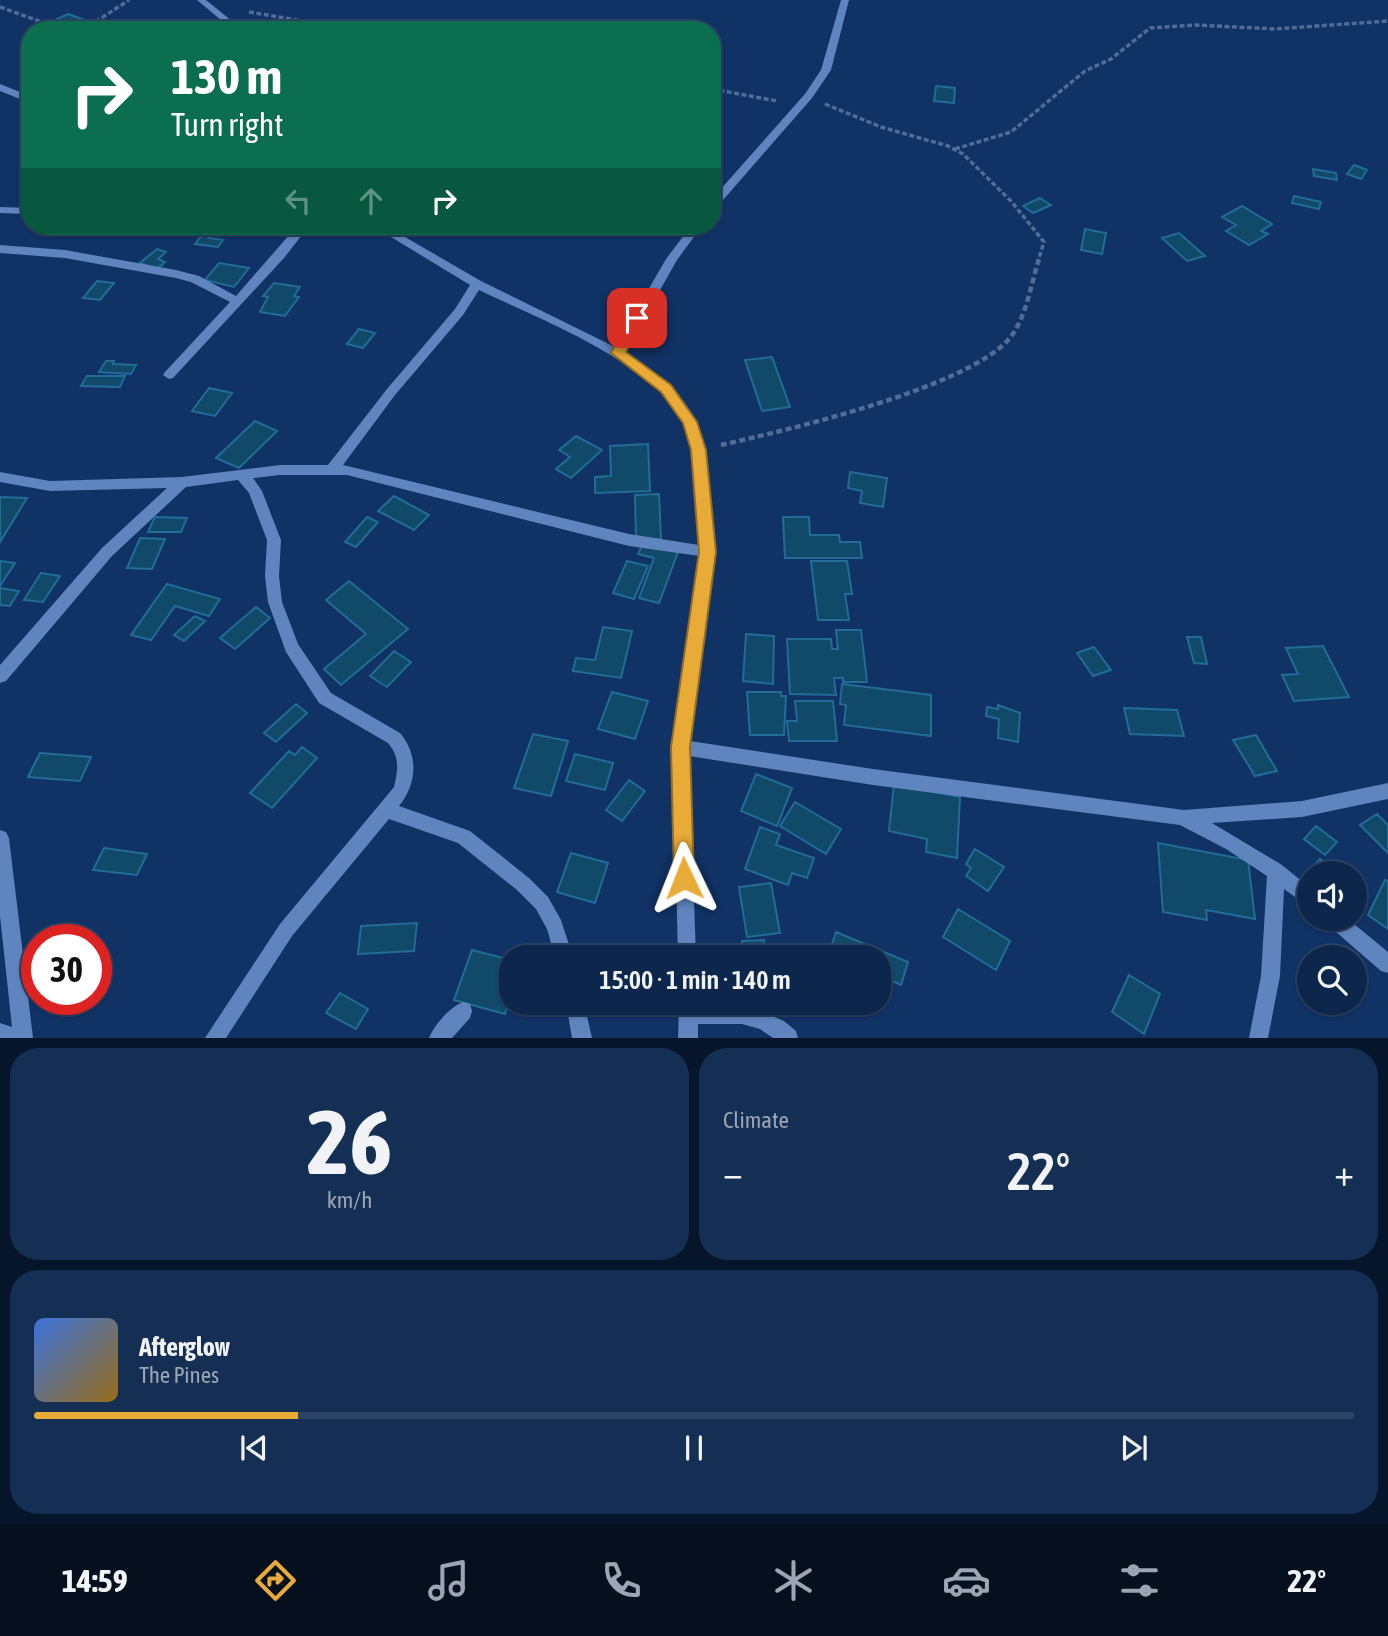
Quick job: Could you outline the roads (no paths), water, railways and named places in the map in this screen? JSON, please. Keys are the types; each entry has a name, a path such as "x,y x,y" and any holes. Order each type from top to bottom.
{"street":[{"path":"721,196 805,102 826,69 845,0"},
{"path":"204,2 228,21"},
{"path":"0,87 21,96"},
{"path":"0,211 21,211"},
{"path":"169,375 295,235"},
{"path":"393,235 477,284 618,353 666,388 690,422 699,450 707,552 681,747 687,945"},
{"path":"618,353 690,235"},
{"path":"0,249 65,254 176,274 195,279 237,301"},
{"path":"332,470 391,392 459,312 477,284"},
{"path":"0,477 50,486 182,482 242,475 332,470 386,478 629,540 707,552"},
{"path":"214,1038 286,930 401,791 407,770 407,755 394,738 325,698 291,647 275,602 272,576 274,540 255,491 242,475"},
{"path":"0,676 107,552 182,482"},
{"path":"681,747 873,777 1182,817 1302,809 1388,791"},
{"path":"387,810 464,837 523,884 542,903 555,926 561,945"},
{"path":"1182,817 1227,838 1297,888"},
{"path":"0,838 23,1038"},
{"path":"1258,1038 1270,979 1276,871"},
{"path":"1348,931 1388,964"},
{"path":"438,1038 463,1011"},
{"path":"578,1015 583,1038"},
{"path":"686,1025 751,1015 766,1019 789,1038"},
{"path":"0,1033 16,1038"}]}
